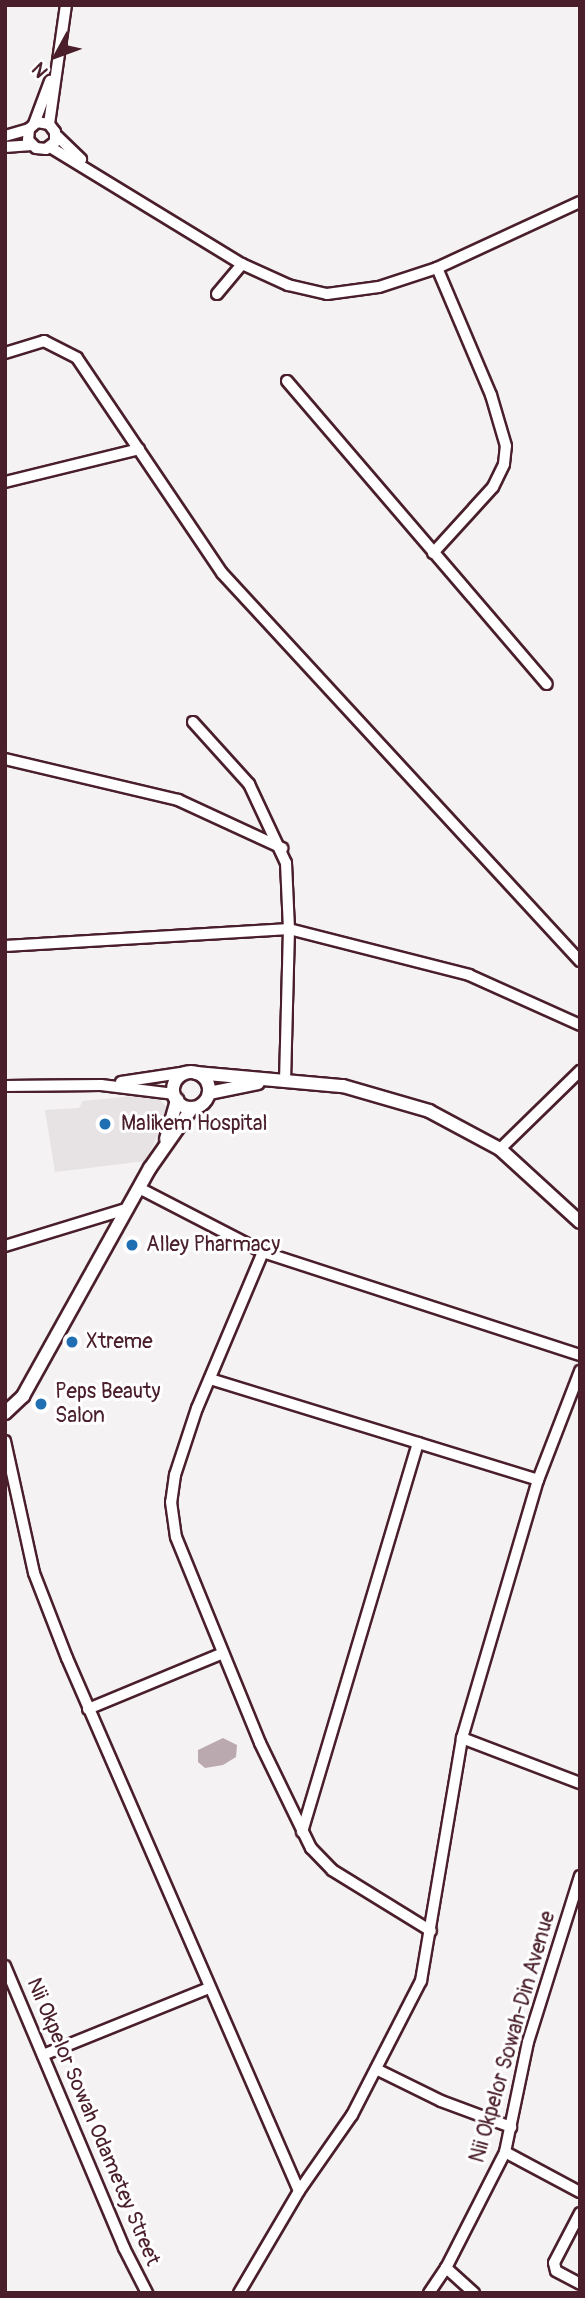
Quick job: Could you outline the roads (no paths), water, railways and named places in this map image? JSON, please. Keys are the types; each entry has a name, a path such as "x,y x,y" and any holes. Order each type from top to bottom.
{"street":[{"path":"66,5 49,124 56,135 94,171"},
{"path":"32,145 32,126 57,62"},
{"path":"5,136 32,126 49,124"},
{"path":"5,147 32,145 41,150 50,147 56,135"},
{"path":"50,147 94,171 242,264 289,285 327,294 379,287 437,268 580,202"},
{"path":"218,294 242,264"},
{"path":"433,553 493,487 504,464 506,446 491,395 437,268"},
{"path":"5,353 44,341 77,358 222,573 580,961"},
{"path":"287,381 547,684"},
{"path":"5,482 139,449"},
{"path":"193,722 249,784 282,848 289,929 278,1080"},
{"path":"5,759 178,800 282,848"},
{"path":"5,946 289,929 470,975 580,1026"},
{"path":"500,1149 580,1071"},
{"path":"5,1413 36,1374 165,1143 192,1108 203,1103 209,1093 208,1083 192,1072"},
{"path":"165,1143 179,1077 192,1072"},
{"path":"5,1086 101,1085 192,1072 343,1086 392,1099 460,1124 500,1149 580,1222"},
{"path":"209,1093 278,1080"},
{"path":"101,1085 175,1097 192,1108"},
{"path":"139,1188 263,1252 580,1355"},
{"path":"5,1246 126,1209"},
{"path":"263,1252 210,1379 175,1475 171,1502 176,1537 223,1653 302,1832 332,1870 431,1931"},
{"path":"239,2293 299,2191 352,2115 421,1981 462,1738 538,1480 580,1371"},
{"path":"210,1379 538,1480"},
{"path":"5,1441 34,1573 88,1709 299,2191"},
{"path":"302,1832 418,1443"},
{"path":"88,1709 223,1653"},
{"path":"462,1738 580,1783"},
{"name":"Nii Okpelor Sowah-Din Avenue","path":"429,2293 481,2207 505,2152 528,2042 580,1875"},
{"name":"Nii Okpelor Sowah Odametey Street","path":"6,1971 124,2248 147,2293"},
{"path":"43,2055 209,1988"},
{"path":"376,2069 441,2101 511,2127"},
{"path":"505,2152 580,2192"},
{"path":"580,2213 554,2263 556,2271 580,2284"},
{"path":"446,2268 474,2293"}],"place":[{"name":"Malikem Hospital","path":"105,1124"},
{"name":"Alley Pharmacy","path":"132,1245"},
{"name":"Xtreme","path":"72,1342"},
{"name":"Peps Beauty Salon","path":"41,1404"}]}
